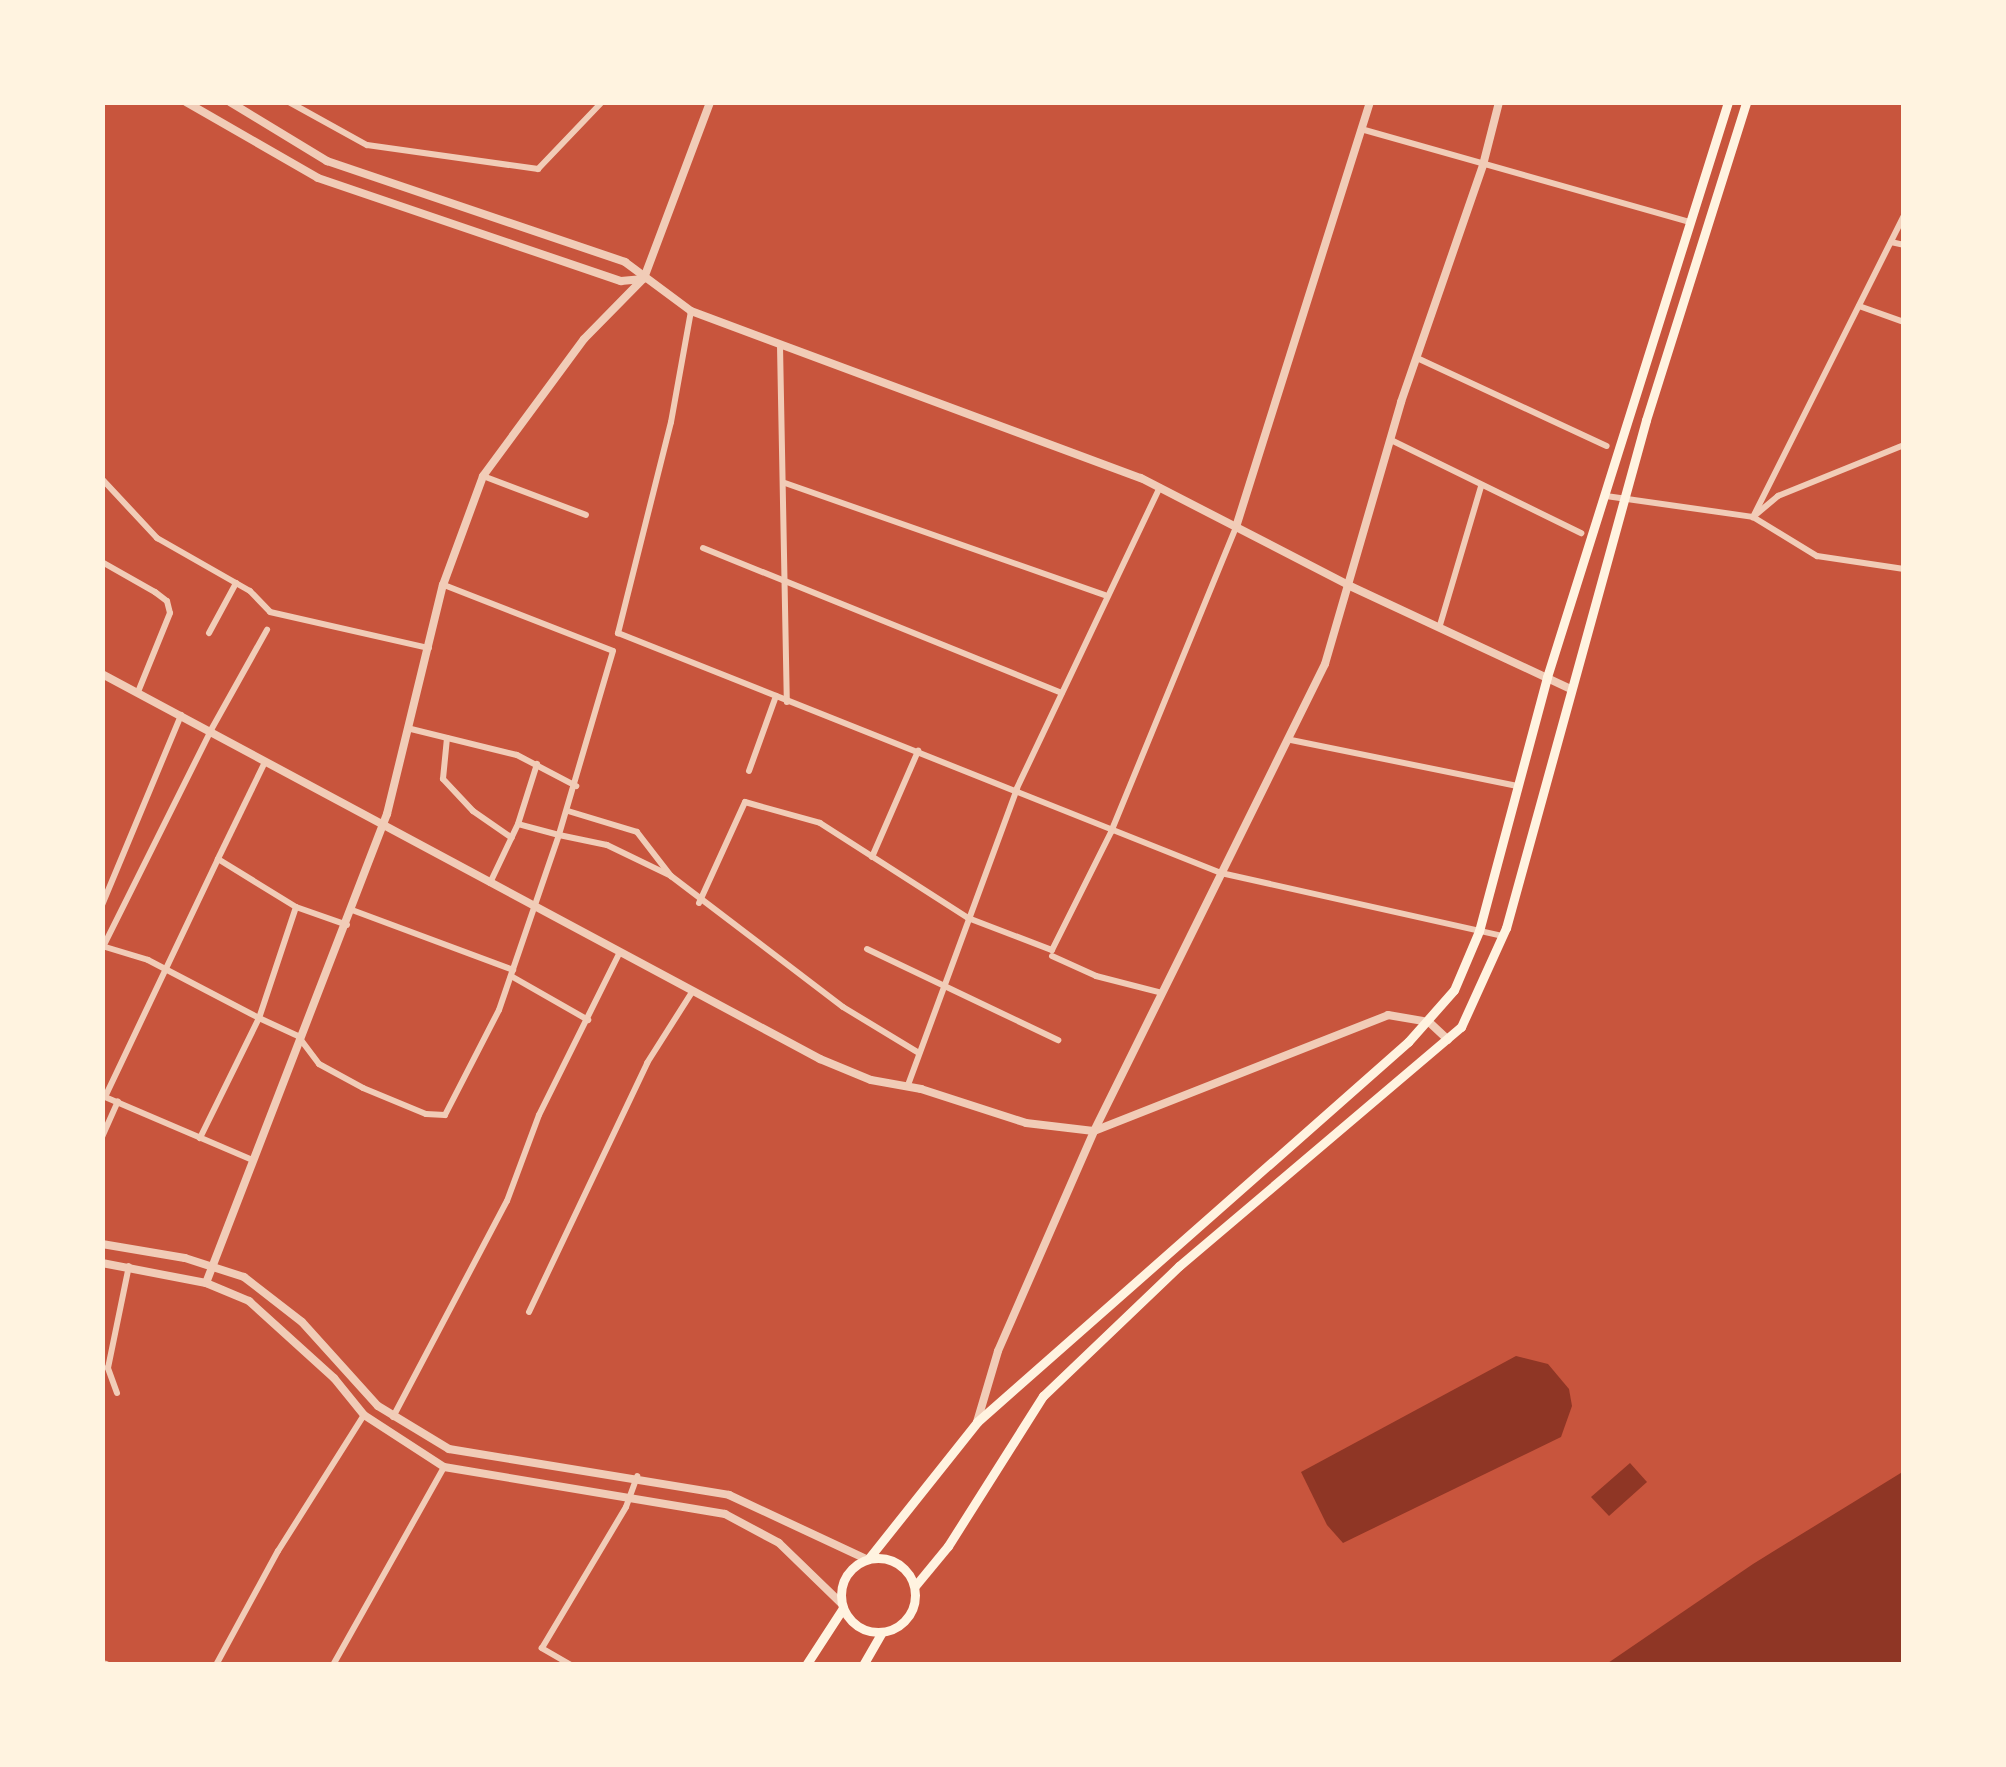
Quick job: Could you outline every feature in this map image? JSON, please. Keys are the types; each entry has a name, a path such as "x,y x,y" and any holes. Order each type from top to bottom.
{"main road":[{"path":"806,1665 842,1606 846,1575 868,1559 977,1422 1429,1022 1454,990 1479,931 1547,677 1728,102"},
{"path":"863,1665 882,1631 910,1615 915,1586 948,1546 1043,1396 1179,1266 1448,1040 1482,989 1503,936 1569,688 1746,102"},
{"path":"868,1559 898,1563 915,1586"},
{"path":"842,1606 858,1627 882,1631"}],"street":[{"path":"185,102 318,178 621,281 644,278"},
{"path":"230,102 327,161 626,262 691,311 1160,488 1350,586 1569,688"},
{"path":"289,102 367,145 538,169 602,102"},
{"path":"206,1282 304,1041 382,826 411,729 443,585 483,476 584,339 644,278 710,102"},
{"path":"699,903 745,802 820,823 968,918 1052,950 1111,832 1235,526 1370,102"},
{"path":"977,1422 998,1352 1094,1131 1291,740 1350,586 1390,440 1484,165 1499,102"},
{"path":"1361,129 1690,222"},
{"path":"1753,518 1904,215"},
{"path":"1891,242 1904,245"},
{"path":"1859,306 1904,322"},
{"path":"267,630 102,947 166,969 304,1041 319,1064 351,1081 425,1114 445,1115 512,973 576,786 670,422 691,311"},
{"path":"780,346 787,702"},
{"path":"1417,358 1606,446"},
{"path":"1390,440 1481,488 1581,532"},
{"path":"1753,518 1778,496 1904,445"},
{"path":"483,476 586,515"},
{"path":"102,479 157,538 236,583 270,612 429,648"},
{"path":"785,483 1106,595"},
{"path":"906,1089 1017,788 1160,488"},
{"path":"1440,625 1481,488"},
{"path":"1606,496 1753,518 1817,556 1904,569"},
{"path":"703,548 1062,694"},
{"path":"102,562 167,601 170,614 137,692"},
{"path":"209,633 236,583"},
{"path":"443,585 613,651"},
{"path":"617,633 1017,788 1111,832 1221,873 1503,936"},
{"path":"102,674 820,1059 1025,1123 1094,1131 1388,1015 1429,1022 1448,1040"},
{"path":"749,771 776,696"},
{"path":"102,905 182,715"},
{"path":"411,729 537,764 576,786"},
{"path":"447,738 443,779 473,812 512,838"},
{"path":"1291,740 1519,786"},
{"path":"872,857 918,751"},
{"path":"255,1160 104,1096 265,762"},
{"path":"489,885 518,824 537,764"},
{"path":"568,812 637,832 670,876 699,903 843,1007 919,1053"},
{"path":"518,824 607,845 670,876"},
{"path":"218,859 296,907 347,925"},
{"path":"200,1138 259,1018 296,907"},
{"path":"352,910 512,973 588,1020"},
{"path":"867,949 1058,1040"},
{"path":"393,1418 507,1202 529,1138 620,952"},
{"path":"1052,956 1096,976 1162,993"},
{"path":"529,1312 647,1063 662,1047 692,992"},
{"path":"102,1137 118,1101"},
{"path":"102,1244 212,1265 244,1276 272,1296 393,1418 448,1449 638,1476 729,1495 868,1559"},
{"path":"102,1263 206,1282 249,1301 288,1334 364,1415 444,1467 725,1514 779,1543 842,1606"},
{"path":"117,1393 108,1368 129,1266"},
{"path":"216,1665 278,1551 364,1415"},
{"path":"333,1665 444,1467"},
{"path":"571,1665 542,1648 631,1497 638,1476"}],"shaded area":[{"path":"1516,1356 1548,1364 1569,1389 1572,1406 1561,1437 1343,1543 1327,1525 1301,1472"},
{"path":"1630,1463 1647,1482 1609,1516 1591,1497"},
{"path":"1904,1471 1904,1665 1605,1665 1753,1564"}]}
